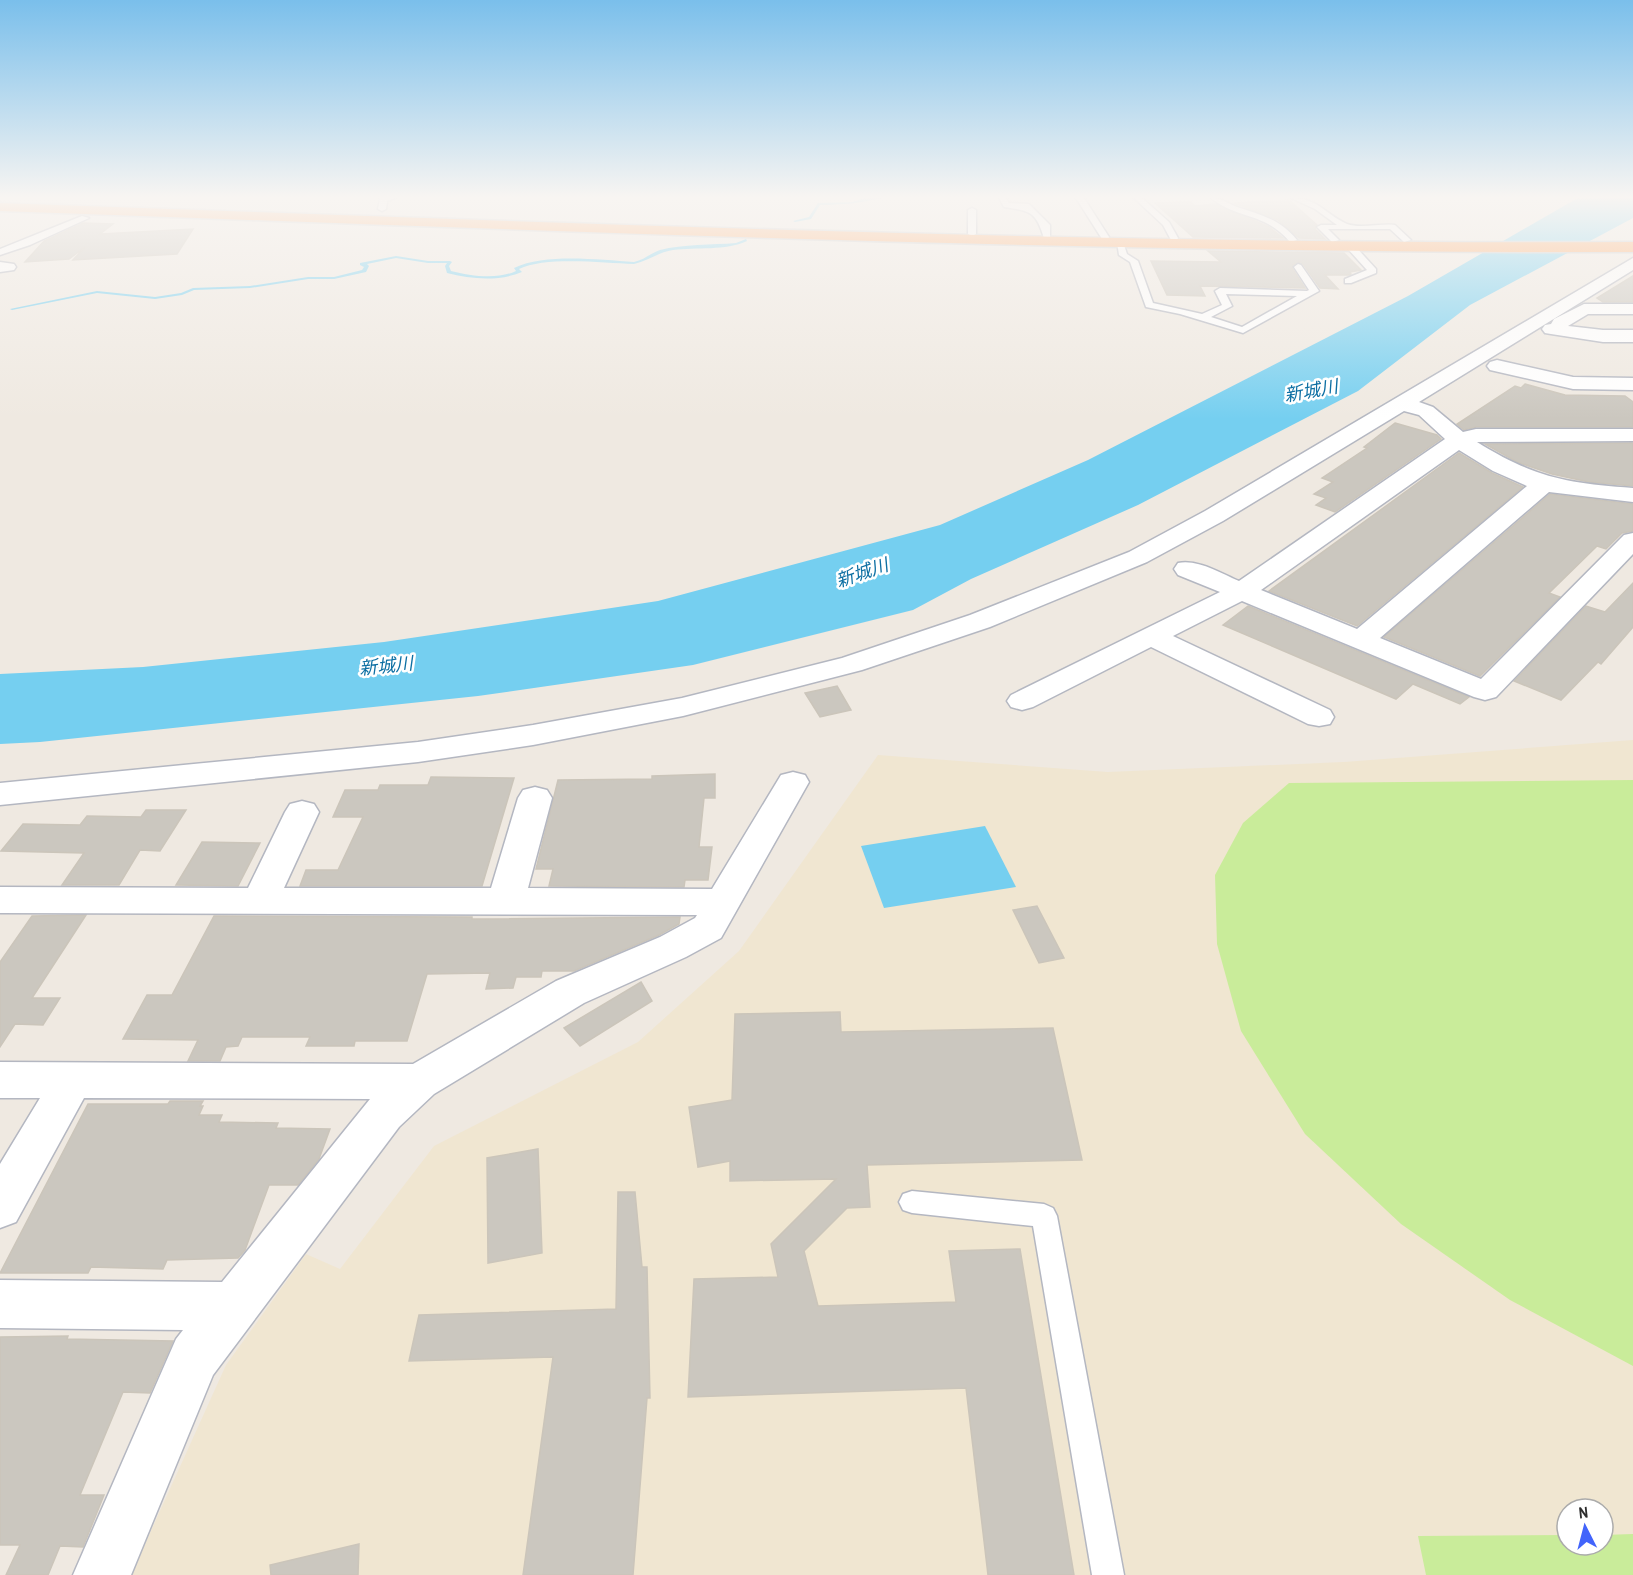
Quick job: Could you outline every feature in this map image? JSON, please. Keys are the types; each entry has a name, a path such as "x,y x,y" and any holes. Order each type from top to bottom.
{"street":[{"path":"0,794 418,752 498,740 683,707 852,664 981,621 1138,557 1424,405 1620,272"},
{"path":"1470,383 1584,309 1633,309"},
{"path":"1551,329 1603,336 1633,336"},
{"path":"1497,366 1573,383 1633,384"},
{"path":"1424,405 1459,440 1495,464 1544,484 1591,492 1633,495"},
{"path":"1023,701 1240,592 1459,440 1476,435 1633,435"},
{"path":"1359,641 1544,484"},
{"path":"1187,569 1485,691 1633,540"},
{"path":"1152,637 1318,717"},
{"path":"102,1575 194,1358 384,1114 419,1082 570,992 673,947 708,928 793,782"},
{"path":"506,901 534,798"},
{"path":"260,901 302,812"},
{"path":"0,900 723,902"},
{"path":"0,1207 73,1079"},
{"path":"0,1080 419,1082"},
{"path":"0,1304 235,1306"}],"lane":[{"path":"1138,272 1149,305 1182,310 1243,330 1314,291 1301,272"},
{"path":"1348,282 1373,272"},
{"path":"1203,317 1227,306 1220,291 1309,294"},
{"path":"912,1202 1044,1216 1108,1575"}],"shaded area":[{"path":"1633,740 1633,1575 131,1575 226,1365 306,1254 340,1269 434,1146 638,1042 739,951 878,755 1108,772 1344,762"}],"green space":[{"path":"1633,780 1633,1366 1510,1300 1401,1224 1305,1134 1241,1031 1217,944 1215,875 1243,823 1289,783"},
{"path":"1633,1534 1633,1575 1426,1575 1418,1536 1555,1535 1555,1557 1615,1557 1615,1535"}],"water":[{"name":"新城川","path":"1450,272 1533,272 1470,305 1358,391 1138,505 971,579 913,610 693,665 478,696 40,742 0,744 0,674 143,667 384,642 658,601 940,525 1088,460 1408,296"},
{"path":"985,826 1016,887 884,908 861,846"}],"building":[{"path":"1156,272 1294,272 1305,288 1200,286 1205,296 1167,295"},
{"path":"1308,272 1353,272 1350,272 1350,275 1325,275 1338,289 1320,288"},
{"path":"1633,276 1633,302 1603,302 1597,298"},
{"path":"1525,384 1565,395 1625,396 1633,402 1633,427 1476,427 1464,430 1457,424 1515,386 1521,388"},
{"path":"1395,423 1437,435 1441,439 1335,512 1316,505 1326,498 1314,494 1333,482 1322,478 1367,448 1364,447"},
{"path":"1633,443 1633,486 1589,482 1552,474 1517,462 1485,444"},
{"path":"1459,453 1492,473 1523,487 1357,626 1269,591"},
{"path":"1550,494 1633,504 1633,531 1622,533 1606,549 1597,546 1549,593 1560,597 1480,676 1384,637"},
{"path":"1633,583 1633,627 1601,664 1598,662 1561,700 1514,681 1586,606 1605,612"},
{"path":"1248,606 1469,697 1460,704 1413,684 1396,699 1223,625"},
{"path":"837,686 851,710 820,717 805,693"},
{"path":"715,774 715,798 704,798 699,847 712,847 708,880 685,880 684,887 549,886 553,869 536,869 558,780 652,779 652,776"},
{"path":"431,777 514,778 482,886 300,886 306,870 338,870 363,817 333,817 345,790 378,790 380,785 428,785"},
{"path":"146,810 186,810 160,851 140,850 119,885 62,885 84,853 1,851 23,824 80,825 87,816 141,817"},
{"path":"202,842 260,843 238,886 176,885"},
{"path":"1037,906 1064,958 1039,963 1013,910"},
{"path":"86,915 32,998 60,998 43,1025 15,1024 0,1047 0,962 32,916"},
{"path":"214,916 472,917 472,919 680,917 679,924 659,935 574,971 542,971 541,977 516,977 513,988 486,989 490,973 427,974 407,1041 355,1041 354,1046 306,1046 310,1037 242,1037 238,1046 226,1047 220,1061 188,1061 198,1040 123,1039 147,995 172,995"},
{"path":"641,982 652,1001 580,1046 564,1028"},
{"path":"840,1012 841,1032 1053,1028 1082,1160 867,1165 870,1207 847,1208 804,1251 818,1306 956,1302 949,1251 1020,1249 1074,1575 988,1575 966,1388 688,1397 694,1279 778,1277 771,1244 836,1179 730,1181 730,1161 698,1167 689,1107 732,1100 735,1014"},
{"path":"170,1101 203,1101 199,1115 222,1115 219,1122 278,1123 276,1128 330,1129 319,1159 298,1185 269,1185 245,1250 238,1258 167,1260 163,1269 91,1267 88,1273 0,1273 88,1104 168,1104"},
{"path":"538,1149 542,1253 488,1263 487,1158"},
{"path":"618,1192 635,1192 642,1267 647,1267 650,1398 647,1398 633,1575 523,1575 553,1357 409,1361 419,1315 616,1309"},
{"path":"68,1336 67,1339 173,1341 150,1393 123,1392 80,1495 104,1495 83,1547 60,1546 48,1575 6,1575 20,1545 0,1545 0,1337"},
{"path":"359,1544 358,1575 271,1575 270,1565"}],"waterway":[{"path":"12,309 97,292 155,298 182,294 193,289 250,287 308,278 334,278 362,272"},
{"path":"449,272 475,277 505,276 519,272"}]}
